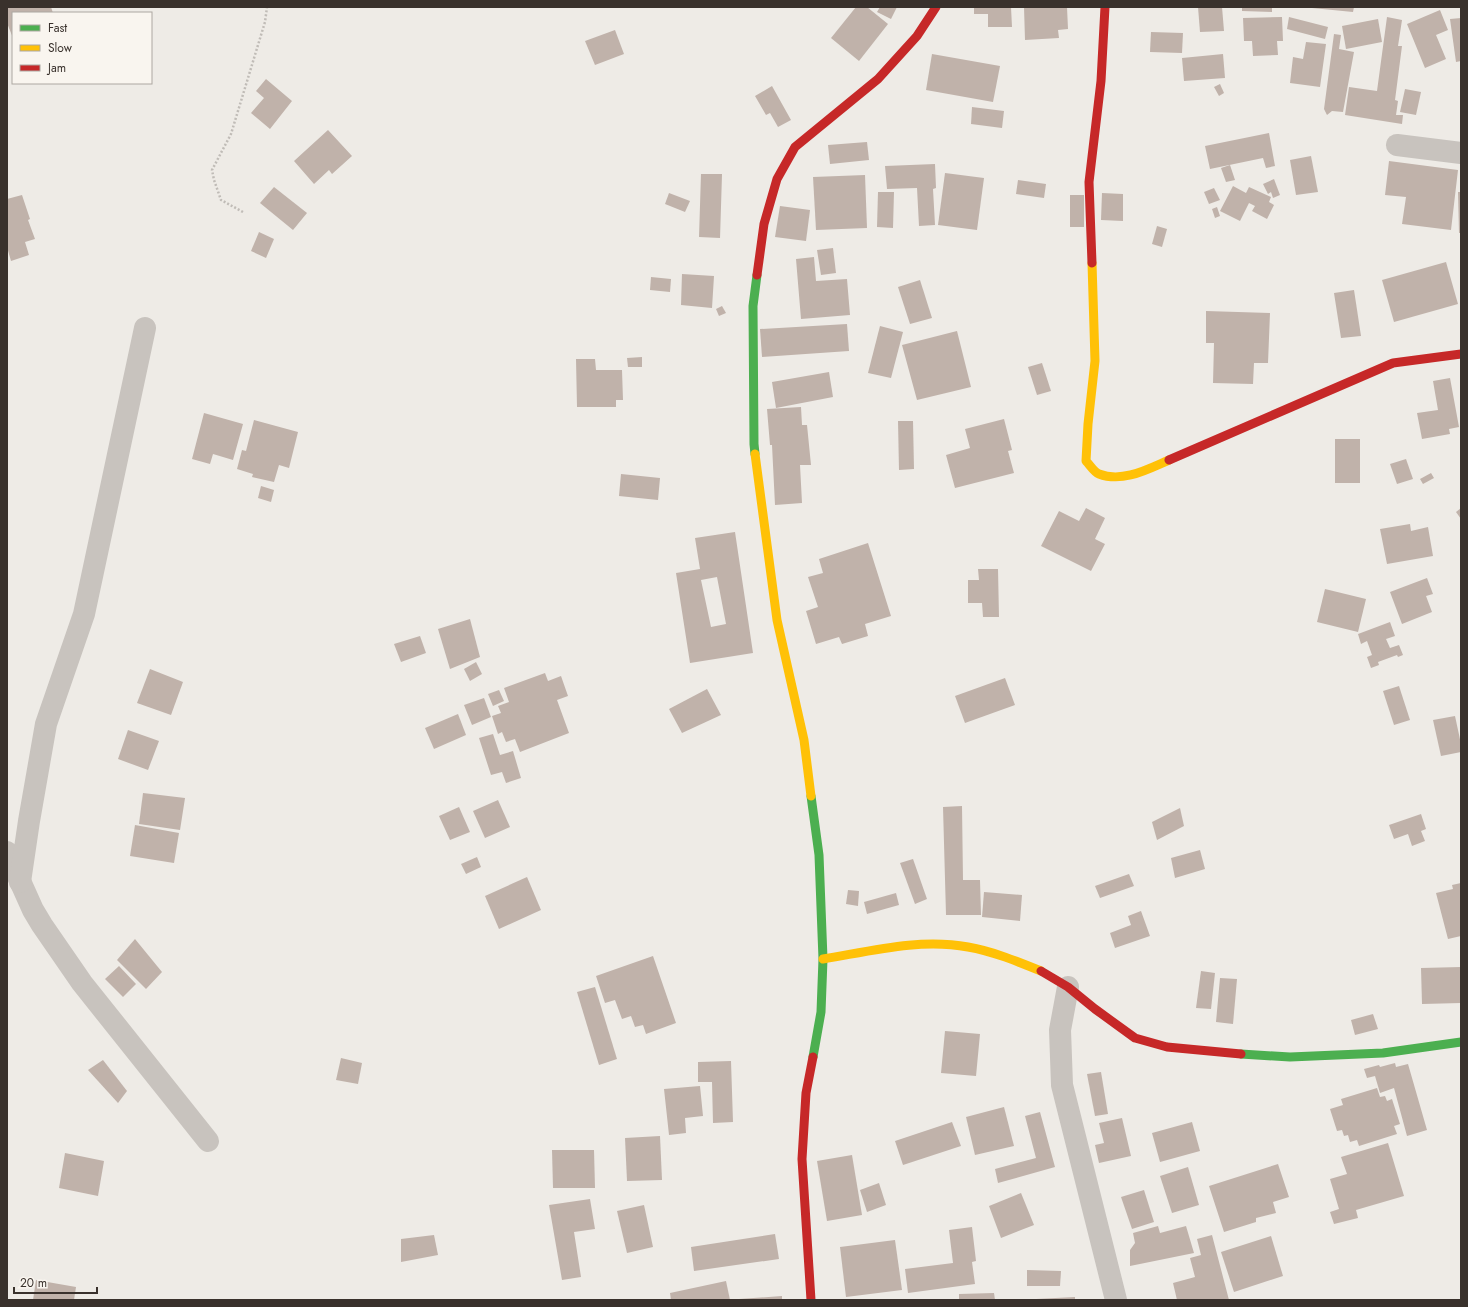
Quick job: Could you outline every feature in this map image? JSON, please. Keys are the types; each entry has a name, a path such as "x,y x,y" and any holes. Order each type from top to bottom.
{"street":[{"path":"811,1300 802,1159 806,1093 821,1012 823,959 819,855 804,740 777,620 754,444 753,306 764,224 777,179 795,147 878,79 917,36 936,7"},
{"path":"1105,7 1101,81 1089,182 1095,361 1088,424 1086,461 1098,474 1118,478 1141,472 1393,363 1461,354"},
{"path":"1397,145 1461,154"},
{"path":"20,882 46,724 84,614 145,328"},
{"path":"7,852 33,910 82,983 208,1141"},
{"path":"823,959 908,944 939,944 969,947 1010,959 1034,969 1068,987 1094,1009 1135,1038 1166,1047 1290,1056 1383,1053 1461,1042"},
{"path":"1068,987 1060,1030 1062,1085 1116,1300"}],"path":[{"path":"243,212 221,200 212,170 231,134 265,22 267,7"}],"building":[{"path":"7,7 51,7 53,12 12,12 12,36 7,23"},
{"path":"856,7 867,7 888,24 859,61 831,38"},
{"path":"880,7 897,7 891,19 877,12"},
{"path":"974,7 1011,7 1012,27 988,27 988,14 974,14"},
{"path":"1024,7 1067,7 1068,29 1058,30 1059,38 1025,40"},
{"path":"1198,7 1222,7 1224,31 1200,32"},
{"path":"1242,7 1272,7 1272,12 1242,11"},
{"path":"1312,7 1354,7 1353,12"},
{"path":"1440,10 1448,30 1436,35 1446,59 1425,68 1407,24"},
{"path":"1282,17 1283,41 1277,41 1278,55 1253,56 1252,41 1244,41 1243,18"},
{"path":"1289,17 1328,27 1325,39 1287,29"},
{"path":"1387,17 1402,20 1398,46 1402,46 1395,100 1398,101 1396,115 1403,115 1402,124 1345,115 1349,87 1377,91"},
{"path":"1461,18 1461,61 1456,62 1450,19"},
{"path":"1378,19 1382,42 1346,49 1342,26"},
{"path":"615,30 624,54 595,65 585,41"},
{"path":"1151,32 1183,33 1182,53 1150,52"},
{"path":"1334,34 1341,35 1339,49 1354,52 1343,112 1332,111 1327,115 1324,109"},
{"path":"1306,42 1326,44 1320,87 1290,83 1293,57 1303,59"},
{"path":"932,54 1000,66 993,102 926,90"},
{"path":"1223,54 1225,78 1184,81 1182,58"},
{"path":"266,79 292,101 270,129 251,113 264,98 256,91"},
{"path":"1220,84 1224,93 1219,96 1214,87"},
{"path":"772,86 791,120 778,127 770,113 766,115 755,96"},
{"path":"1405,89 1421,92 1416,115 1400,112"},
{"path":"972,107 1004,111 1002,128 971,124"},
{"path":"328,130 352,156 332,174 329,170 314,184 294,161"},
{"path":"1269,133 1275,166 1266,168 1263,158 1210,169 1205,146"},
{"path":"867,142 869,160 830,164 828,145"},
{"path":"1311,156 1318,192 1296,195 1290,160"},
{"path":"1389,161 1458,170 1451,230 1402,224 1406,197 1385,195"},
{"path":"935,164 936,188 933,189 935,225 919,226 917,188 887,189 885,166"},
{"path":"1230,165 1235,180 1226,182 1221,168"},
{"path":"945,173 984,178 977,230 938,225"},
{"path":"701,174 722,174 720,238 699,237"},
{"path":"865,175 867,228 816,230 813,177"},
{"path":"1274,179 1280,195 1273,198 1271,192 1268,194 1263,184"},
{"path":"1018,180 1046,184 1044,198 1016,194"},
{"path":"1233,186 1246,193 1249,187 1271,197 1269,202 1274,205 1267,219 1252,211 1255,206 1249,203 1240,221 1220,211"},
{"path":"274,187 307,213 293,230 260,203"},
{"path":"1214,188 1220,200 1209,204 1204,192"},
{"path":"878,192 894,192 893,228 877,227"},
{"path":"1458,192 1461,192 1461,233 1459,233"},
{"path":"669,193 690,201 685,212 665,204"},
{"path":"1102,193 1123,194 1123,221 1101,220"},
{"path":"22,195 30,219 28,220 35,239 25,242 29,255 11,261 7,247 7,199"},
{"path":"1070,195 1084,195 1084,227 1070,227"},
{"path":"780,206 810,210 806,241 775,237"},
{"path":"1217,207 1220,216 1215,218 1212,209"},
{"path":"1157,226 1167,229 1162,247 1152,244"},
{"path":"259,232 274,239 266,258 251,251"},
{"path":"833,248 836,273 821,275 817,250"},
{"path":"814,257 816,281 847,279 850,315 801,319 796,259"},
{"path":"1446,262 1458,304 1394,322 1382,280"},
{"path":"682,274 714,276 712,308 681,305"},
{"path":"651,277 671,279 670,292 650,290"},
{"path":"920,280 932,318 910,324 898,287"},
{"path":"1354,290 1361,336 1341,338 1334,293"},
{"path":"722,306 726,313 719,316 716,309"},
{"path":"1206,311 1270,313 1268,363 1254,363 1253,384 1213,383 1214,343 1206,343"},
{"path":"847,324 849,351 762,357 760,329"},
{"path":"880,326 903,332 891,378 868,373"},
{"path":"957,331 971,387 917,400 902,345"},
{"path":"642,357 642,367 628,367 627,358"},
{"path":"576,359 595,359 596,370 622,370 623,400 616,400 616,407 577,407"},
{"path":"1042,363 1051,391 1037,395 1028,367"},
{"path":"829,372 833,397 776,408 772,382"},
{"path":"1450,378 1459,427 1449,429 1450,434 1422,439 1417,413 1438,410 1433,381"},
{"path":"801,407 802,425 807,425 811,465 800,465 802,503 775,505 772,445 770,445 767,409"},
{"path":"204,413 243,424 233,460 213,454 210,464 192,459"},
{"path":"1004,419 1012,450 1008,451 1014,473 955,488 946,455 970,448 965,429"},
{"path":"254,420 298,432 289,468 279,465 274,482 252,477 253,474 237,469 242,450 246,451"},
{"path":"898,421 913,421 914,469 899,470"},
{"path":"1335,439 1360,439 1360,483 1335,483"},
{"path":"1406,459 1413,479 1397,484 1390,464"},
{"path":"1431,473 1434,478 1423,484 1420,479"},
{"path":"621,474 660,478 658,500 619,496"},
{"path":"261,486 274,490 271,502 258,498"},
{"path":"1086,508 1105,518 1095,539 1105,544 1091,571 1041,546 1059,511 1079,521"},
{"path":"1461,508 1461,519 1456,512"},
{"path":"1410,524 1411,531 1428,527 1433,556 1387,564 1380,529"},
{"path":"735,532 753,653 690,663 676,573 700,569 695,538","holes":["717,577 726,624 711,627 701,580"]},
{"path":"868,543 891,616 865,624 868,636 842,644 839,637 816,644 806,611 818,607 808,577 823,573 819,559"},
{"path":"978,569 998,569 999,617 983,617 982,603 968,603 968,580 979,580"},
{"path":"1427,578 1433,594 1426,596 1432,612 1402,624 1390,592"},
{"path":"1325,589 1366,599 1358,632 1317,622"},
{"path":"470,619 480,657 450,669 438,629"},
{"path":"1390,622 1395,636 1386,639 1390,648 1399,645 1403,655 1398,657 1397,655 1378,662 1379,665 1371,668 1367,657 1372,655 1367,641 1361,644 1358,634"},
{"path":"420,636 426,653 401,662 394,644"},
{"path":"476,662 482,674 470,681 464,669"},
{"path":"150,669 183,682 171,715 137,703"},
{"path":"545,673 548,681 561,676 568,696 557,700 569,733 520,752 515,739 506,742 502,732 498,734 492,716 501,713 498,706 509,702 504,688"},
{"path":"1005,678 1015,705 965,723 955,696"},
{"path":"1399,686 1410,720 1394,725 1383,691"},
{"path":"707,689 721,715 682,733 669,709"},
{"path":"499,690 504,701 493,706 488,694"},
{"path":"484,698 491,717 472,725 464,705"},
{"path":"458,714 466,735 434,749 425,728"},
{"path":"1455,716 1461,744 1461,752 1441,756 1433,720"},
{"path":"128,730 159,741 148,770 118,759"},
{"path":"493,734 500,755 513,751 521,778 506,783 502,772 491,775 479,738"},
{"path":"143,793 185,798 180,830 139,824"},
{"path":"498,800 510,827 485,838 473,811"},
{"path":"962,806 963,880 980,880 981,915 946,915 943,807"},
{"path":"459,807 470,832 450,840 439,816"},
{"path":"1180,808 1184,826 1157,840 1152,822"},
{"path":"1421,814 1426,829 1421,831 1425,841 1412,846 1408,834 1394,839 1389,825"},
{"path":"135,825 179,833 174,863 130,856"},
{"path":"1200,850 1205,869 1175,878 1171,858"},
{"path":"477,857 481,867 466,874 461,864"},
{"path":"913,859 927,899 915,904 900,863"},
{"path":"1129,874 1134,886 1100,898 1095,886"},
{"path":"527,877 541,910 499,929 485,896"},
{"path":"1461,883 1461,936 1448,939 1436,893 1453,889 1452,885"},
{"path":"848,890 859,891 858,906 846,904"},
{"path":"984,892 1022,895 1020,921 982,917"},
{"path":"896,893 899,905 867,914 864,902"},
{"path":"1141,911 1150,936 1115,948 1110,933 1131,925 1128,916"},
{"path":"135,939 162,972 146,989 117,960"},
{"path":"653,956 676,1023 646,1034 643,1025 635,1027 631,1016 622,1019 615,1000 605,1003 596,976"},
{"path":"119,966 136,984 123,997 105,979"},
{"path":"1461,967 1461,1003 1422,1004 1421,968"},
{"path":"1201,971 1215,973 1211,1009 1196,1008"},
{"path":"1220,978 1237,979 1233,1024 1216,1022"},
{"path":"595,987 617,1059 599,1065 577,992"},
{"path":"1373,1014 1378,1029 1355,1035 1351,1020"},
{"path":"945,1031 980,1034 976,1076 941,1073"},
{"path":"341,1058 362,1063 358,1084 336,1080"},
{"path":"103,1060 127,1091 118,1103 88,1070"},
{"path":"731,1061 733,1122 713,1123 712,1082 698,1082 698,1062"},
{"path":"1395,1063 1396,1067 1408,1064 1427,1130 1407,1136 1394,1088 1380,1093 1375,1076 1367,1078 1364,1069"},
{"path":"1101,1072 1108,1114 1095,1116 1087,1074"},
{"path":"700,1086 703,1116 685,1118 686,1133 669,1135 664,1089"},
{"path":"1377,1088 1380,1097 1385,1096 1387,1101 1392,1099 1400,1124 1394,1126 1397,1134 1359,1146 1357,1140 1350,1142 1348,1135 1344,1136 1342,1130 1337,1131 1330,1109 1343,1105 1341,1099"},
{"path":"1004,1107 1014,1146 975,1155 966,1117"},
{"path":"1040,1112 1055,1167 998,1183 995,1169 1036,1158 1025,1116"},
{"path":"1122,1118 1131,1156 1099,1163 1095,1145 1104,1143 1099,1123"},
{"path":"952,1122 961,1146 903,1165 895,1141"},
{"path":"1192,1122 1200,1151 1160,1162 1152,1133"},
{"path":"660,1136 662,1180 627,1181 625,1138"},
{"path":"1388,1143 1404,1196 1356,1210 1358,1218 1334,1224 1330,1212 1339,1209 1330,1179 1347,1174 1341,1157"},
{"path":"552,1150 594,1150 595,1188 553,1188"},
{"path":"65,1153 104,1161 98,1196 59,1188"},
{"path":"852,1155 862,1215 827,1221 817,1161"},
{"path":"1278,1164 1289,1197 1273,1202 1276,1213 1256,1218 1256,1222 1224,1232 1209,1186"},
{"path":"1188,1167 1199,1205 1172,1213 1160,1176"},
{"path":"879,1183 886,1205 867,1212 860,1190"},
{"path":"1144,1190 1154,1222 1132,1229 1121,1197"},
{"path":"1021,1193 1034,1225 1001,1238 989,1206"},
{"path":"590,1199 595,1229 574,1232 581,1277 562,1280 549,1205"},
{"path":"644,1205 653,1247 627,1253 617,1211"},
{"path":"1158,1226 1160,1233 1186,1226 1194,1253 1130,1266 1130,1250 1135,1243 1133,1233"},
{"path":"972,1227 976,1261 972,1262 975,1284 908,1293 905,1269 953,1263 949,1230"},
{"path":"775,1234 779,1259 694,1271 691,1247"},
{"path":"434,1235 438,1255 401,1262 401,1239"},
{"path":"1212,1235 1229,1300 1177,1300 1173,1283 1195,1277 1190,1258 1201,1255 1197,1239"},
{"path":"1271,1236 1283,1276 1234,1292 1221,1252"},
{"path":"895,1240 902,1290 846,1297 840,1247"},
{"path":"1027,1270 1061,1271 1060,1286 1027,1286"},
{"path":"36,1280 76,1287 74,1300 33,1300"},
{"path":"726,1281 730,1300 671,1300 670,1293"},
{"path":"994,1293 995,1300 959,1300 959,1294"},
{"path":"782,1296 782,1300 739,1300 739,1299"},
{"path":"1075,1297 1075,1300 1036,1300 1036,1299"}],"traffic: fast":[{"path":"755,454 753,306 757,275"},
{"path":"811,796 819,855 823,959 821,1012 813,1057"},
{"path":"1241,1054 1290,1057 1383,1053 1461,1042"}],"traffic: slow":[{"path":"1092,263 1095,361 1088,424 1086,461 1097,473 1117,477 1135,474 1169,460"},
{"path":"755,454 777,620 804,740 811,796"},
{"path":"823,959 877,949 932,944 968,947 986,951 1041,971"}],"traffic: jam":[{"path":"757,275 764,224 777,179 795,147 878,79 917,36 936,7"},
{"path":"1092,263 1089,182 1101,81 1105,7"},
{"path":"1169,460 1393,363 1461,354"},
{"path":"1041,971 1068,987 1135,1038 1167,1047 1241,1054"},
{"path":"811,1300 802,1159 806,1093 813,1057"}]}
